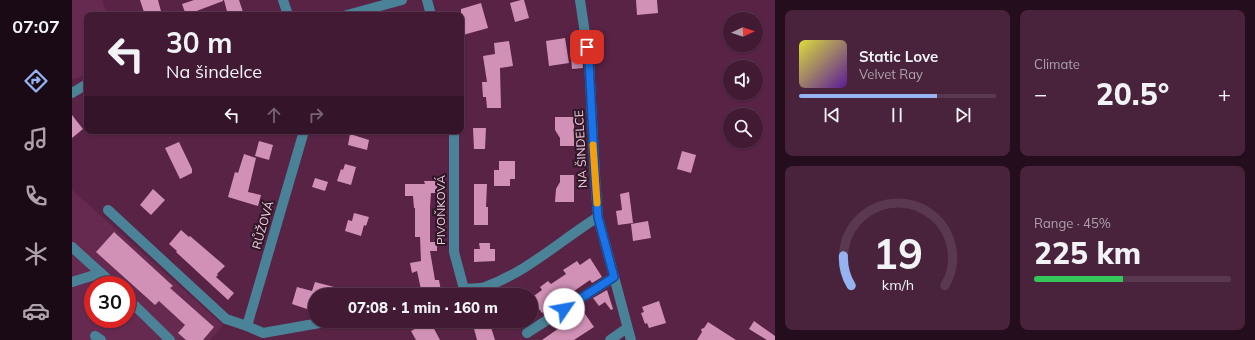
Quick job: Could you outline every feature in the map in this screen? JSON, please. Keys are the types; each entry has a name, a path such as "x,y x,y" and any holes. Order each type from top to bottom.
{"street":[{"path":"283,0 287,12"},
{"path":"358,12 402,0"},
{"path":"427,0 430,12"},
{"name":"NA ŠINDELCE","path":"580,0 589,61 598,217 631,340"},
{"path":"72,93 84,86"},
{"name":"RŮŽOVÁ","path":"247,326 303,134"},
{"name":"PIVOŇKOVÁ","path":"454,134 454,252 464,288"},
{"path":"108,210 226,319 263,332 308,325"},
{"path":"484,288 518,272 578,229 598,217"},
{"path":"72,247 104,276"},
{"path":"72,282 101,273"},
{"path":"527,333 614,277"},
{"path":"136,307 170,340"},
{"path":"610,340 627,328"}],"shaded area":[{"path":"72,0 102,0 107,12 84,12 84,75 72,80"},
{"path":"72,190 223,325 210,340 72,340"}],"building":[{"path":"140,0 158,0 161,12 144,12"},
{"path":"194,0 223,0 194,12 185,12 182,4"},
{"path":"224,0 239,0 243,12 227,12"},
{"path":"524,0 529,18 515,22 510,3"},
{"path":"636,0 657,0 658,13 637,15"},
{"path":"481,3 488,28 464,35 464,12 461,12 461,9"},
{"path":"565,38 569,63 549,66 546,41"},
{"path":"509,41 513,66 500,68 501,108 487,108 486,97 483,97 482,82 487,82 483,56 495,54 494,43"},
{"path":"582,55 583,68 572,69 571,57"},
{"path":"72,115 83,129 72,138"},
{"path":"555,117 574,117 574,146 560,146 560,138 555,130"},
{"path":"473,128 486,128 485,149 474,149"},
{"path":"350,134 369,140 367,150 348,145"},
{"path":"259,141 273,145 269,160 255,156"},
{"path":"179,142 192,169 192,173 180,179 165,148"},
{"path":"682,151 696,155 691,173 677,169"},
{"path":"244,154 256,158 248,192 261,195 258,206 228,197 235,172 238,173"},
{"path":"499,161 515,161 515,179 510,179 510,186 494,186 494,170 499,170"},
{"path":"345,164 356,167 351,185 337,181 341,169 343,170"},
{"path":"560,175 574,175 574,202 555,202 556,189 560,182"},
{"path":"315,178 328,182 325,191 312,187"},
{"path":"424,181 437,181 437,193 431,193 430,242 437,242 437,251 430,251 435,280 439,280 440,288 421,288 417,271 412,273 410,263 421,261 420,237 415,237 415,208 413,196 405,196 405,184 425,184"},
{"path":"474,184 487,184 486,207 488,207 488,225 474,225"},
{"path":"153,189 165,200 151,215 140,205"},
{"path":"629,192 633,223 618,225 616,211 622,210 620,194"},
{"path":"354,213 369,217 366,226 364,225 361,236 345,231 348,220 352,221"},
{"path":"648,221 651,238 633,241 631,224"},
{"path":"181,230 225,266 216,277 234,293 228,300 169,244"},
{"path":"114,232 173,286 170,288 214,327 203,340 186,340 178,333 185,325 159,301 155,305 136,288 136,276 123,276 96,252"},
{"path":"479,243 490,243 490,249 495,249 495,261 474,262 474,249 480,249"},
{"path":"590,258 602,277 592,283 590,280 542,313 538,308 538,293 542,290 540,287 548,281 551,284 566,274 563,270 577,261 580,265"},
{"path":"315,282 334,287 334,288 313,288"},
{"path":"297,287 308,290 308,309 292,304"},
{"path":"607,290 613,309 611,310 605,302 599,306 593,298"},
{"path":"659,301 666,323 649,328 647,323 645,324 641,313 644,312 642,307"},
{"path":"583,311 594,327 574,340 542,340 565,324 563,320 572,313 579,314"},
{"path":"754,321 775,336 775,340 767,340 749,329"},
{"path":"708,322 736,340 697,340 702,332 701,329 704,328"},
{"path":"417,328 434,328 440,340 416,340 411,331"},
{"path":"474,328 491,328 495,340 477,340"}],"slow traffic":[{"path":"593,145 597,203"}],"route":[{"path":"564,309 614,277 598,217 587,47"}]}
